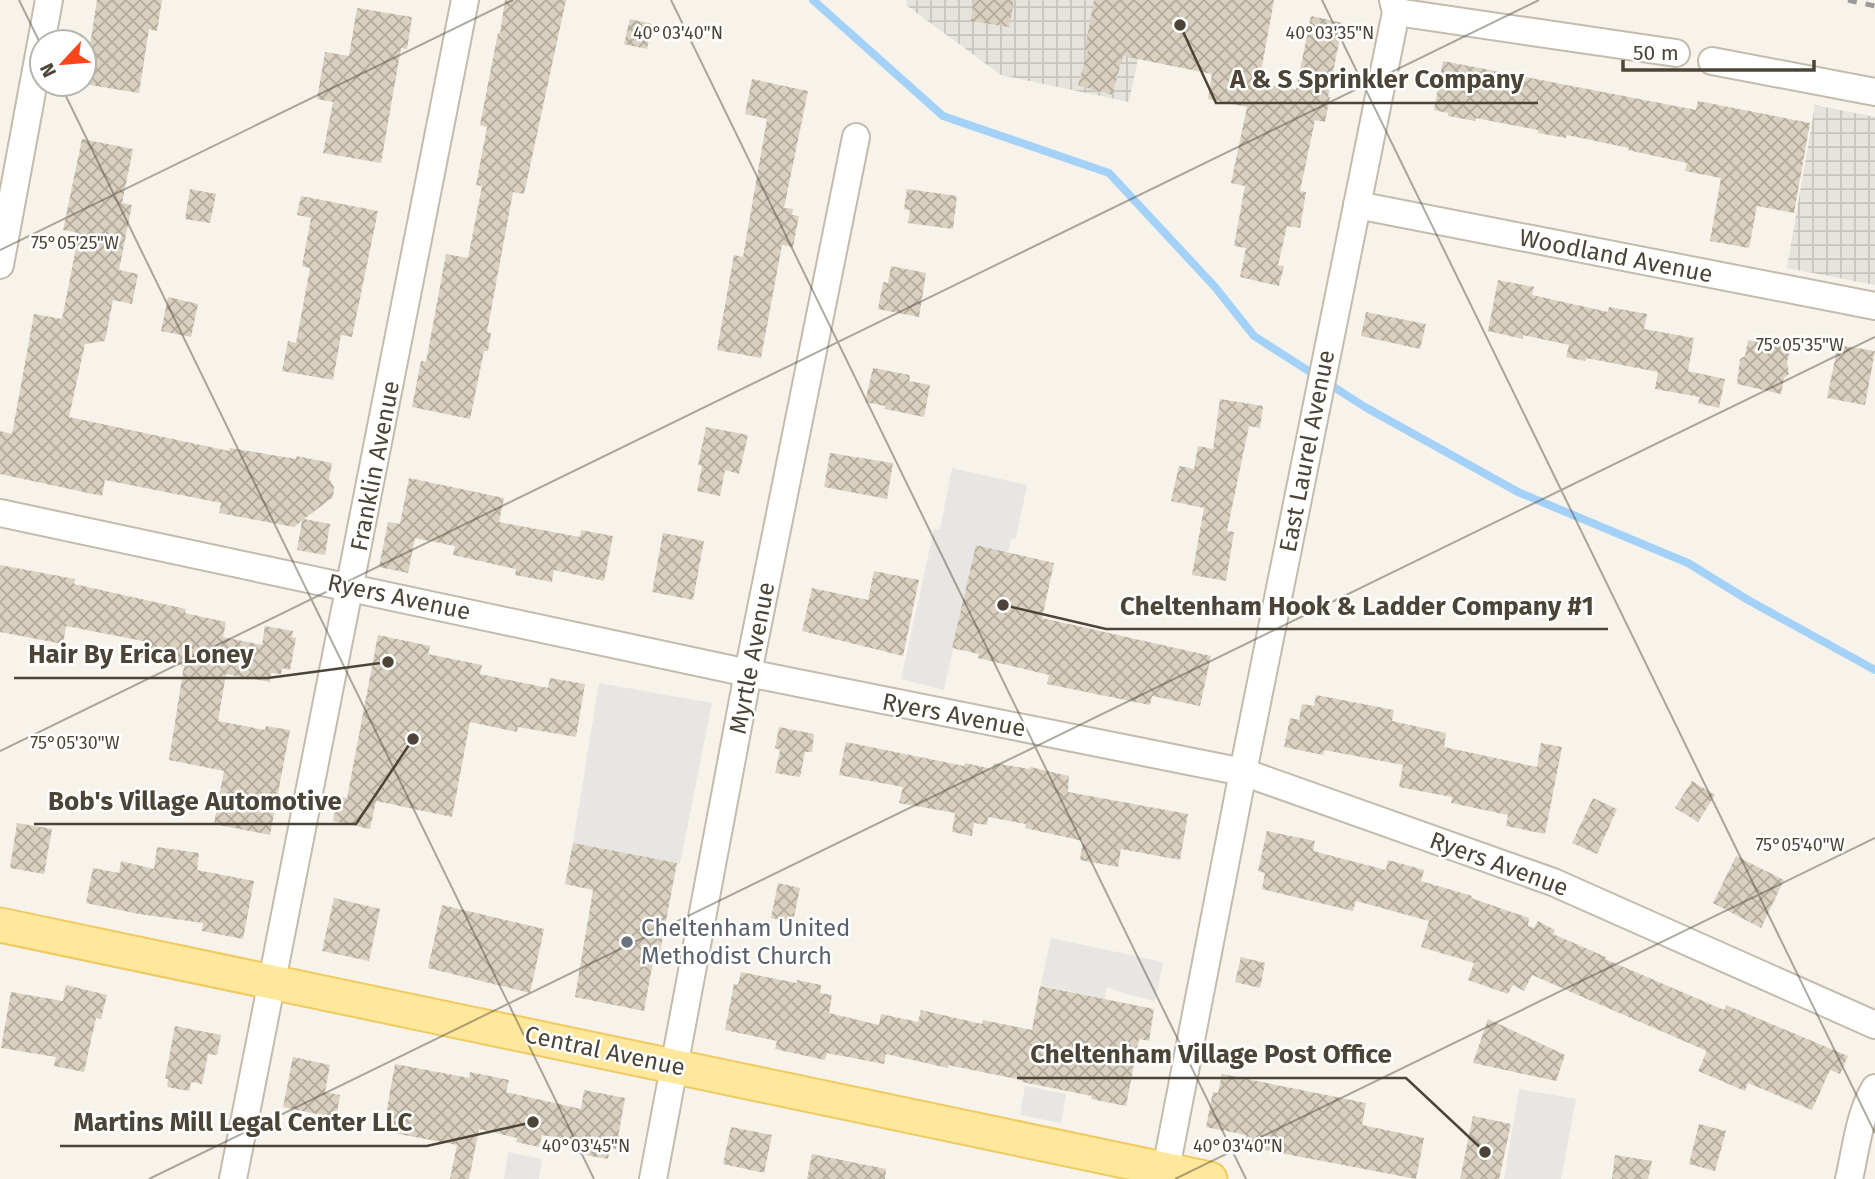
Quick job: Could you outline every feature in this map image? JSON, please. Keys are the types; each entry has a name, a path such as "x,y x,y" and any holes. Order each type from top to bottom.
{"main road":[{"name":"Central Avenue","path":"0,925 676,1066 1165,1174 1210,1179"}],"street":[{"path":"0,265 49,0"},
{"name":"Franklin Avenue","path":"233,1179 465,0"},
{"path":"1395,6 1676,53"},
{"name":"East Laurel Avenue","path":"1165,1174 1242,772 1395,6"},
{"path":"1712,61 1875,92"},
{"name":"Myrtle Avenue","path":"653,1179 748,673 856,138"},
{"name":"Woodland Avenue","path":"1357,205 1875,306"},
{"name":"Ryers Avenue","path":"0,513 748,673 1242,772 1553,882 1875,1024"},
{"path":"1849,1179 1859,1131 1875,1088"}],"shaded area":[{"path":"907,0 1150,0 1129,102 1001,75 906,5"},
{"path":"1815,105 1875,117 1875,285 1787,268"},
{"path":"952,468 1027,485 1016,539 1011,539 1008,552 976,545 944,690 901,679 934,529 940,529"},
{"path":"599,683 712,703 680,864 573,843"},
{"path":"1051,938 1163,962 1155,1001 1107,987 1104,999 1041,985"},
{"path":"1025,1086 1066,1094 1061,1123 1020,1115"},
{"path":"1519,1089 1576,1099 1561,1179 1504,1179"},
{"path":"508,1152 542,1159 539,1179 504,1179"}],"building":[{"path":"97,0 162,0 157,31 149,29 139,93 98,86 98,28 93,28"},
{"path":"505,0 566,0 524,194 513,192 487,332 491,333 488,351 484,351 470,419 412,407 421,361 426,362 446,254 468,258 482,186 476,185 487,127 480,125"},
{"path":"974,0 1014,0 1009,27 971,21"},
{"path":"1094,0 1274,0 1259,83 1296,90 1311,16 1343,23 1325,122 1315,120 1300,191 1306,192 1300,228 1287,226 1278,265 1284,266 1279,286 1240,277 1246,248 1234,246 1245,186 1231,183 1247,107 1208,99 1212,74 1123,56 1112,95 1078,85 1088,50 1085,49"},
{"path":"357,8 412,17 407,49 401,48 381,163 323,153 333,102 317,99 325,52 349,56"},
{"path":"630,19 652,24 647,49 624,44"},
{"path":"1443,61 1696,110 1698,101 1810,123 1794,213 1757,206 1749,248 1710,241 1721,178 1685,171 1687,163 1628,150 1629,148 1567,135 1566,138 1538,133 1538,130 1476,118 1475,121 1448,116 1448,113 1434,110"},
{"path":"752,79 808,91 784,208 793,209 792,215 799,216 793,247 782,245 761,358 717,350 734,255 743,257 767,119 745,114"},
{"path":"82,139 133,149 122,203 132,205 119,270 138,274 132,304 113,300 105,341 85,344 69,417 229,451 230,448 332,463 329,479 334,487 333,497 304,519 330,524 325,555 297,550 302,521 294,527 219,513 221,503 105,480 102,496 0,474 0,431 12,434 34,314 62,319 79,233 63,230"},
{"path":"190,189 216,194 210,223 185,219"},
{"path":"907,189 957,196 953,229 908,223 910,210 904,209"},
{"path":"301,196 378,211 352,337 341,335 333,380 282,371 288,341 296,343 310,268 302,266 311,218 297,215"},
{"path":"891,266 926,273 919,317 878,309 883,282 888,283"},
{"path":"1498,280 1534,287 1532,295 1608,312 1609,307 1647,314 1644,329 1694,338 1688,371 1725,379 1719,408 1698,403 1700,397 1655,389 1658,372 1586,358 1585,361 1566,357 1569,345 1488,331"},
{"path":"168,297 198,304 191,337 161,331"},
{"path":"1366,312 1426,324 1420,349 1361,336"},
{"path":"1748,340 1791,347 1787,362 1789,374 1784,378 1781,394 1737,384 1740,359 1745,356"},
{"path":"1838,345 1875,351 1865,405 1827,398"},
{"path":"873,368 910,375 909,381 930,385 924,417 865,402"},
{"path":"1220,399 1263,406 1260,428 1249,426 1227,531 1234,532 1226,581 1192,575 1204,508 1171,501 1179,466 1194,469 1198,446 1213,449"},
{"path":"706,427 748,435 739,474 725,470 720,496 697,491 702,466 698,465"},
{"path":"830,453 893,463 887,499 824,487"},
{"path":"409,478 504,498 499,522 580,537 581,530 613,536 604,581 554,570 552,582 515,575 516,569 453,555 455,546 415,538 408,573 379,567 388,522 400,524"},
{"path":"663,533 704,541 693,600 652,592"},
{"path":"976,545 1054,563 1042,618 1211,656 1200,706 1152,696 1150,705 1047,684 1049,675 978,658 979,654 952,648"},
{"path":"0,565 75,579 74,584 186,609 185,613 226,622 223,637 262,645 265,626 293,631 292,637 296,638 290,670 282,668 281,674 271,673 270,682 226,674 218,721 265,730 266,726 290,730 270,835 214,824 224,771 169,760 184,666 140,657 143,641 66,626 63,644 0,632"},
{"path":"874,571 919,580 903,656 802,631 812,588 868,600"},
{"path":"378,635 430,646 428,654 482,665 480,674 548,688 550,678 585,684 576,737 518,727 517,732 470,722 452,817 376,801 370,829 333,821 338,796 347,798"},
{"path":"1316,695 1394,710 1392,721 1446,733 1444,747 1537,767 1541,743 1562,747 1545,834 1506,826 1508,815 1451,803 1452,797 1399,787 1403,765 1324,750 1323,755 1284,747 1290,718 1299,720 1302,704 1314,706"},
{"path":"779,727 814,734 812,752 805,752 800,777 775,773 780,750 775,748"},
{"path":"846,742 964,766 965,763 992,769 994,763 1030,767 1069,776 1068,792 1188,814 1180,860 1121,849 1118,867 1080,860 1083,841 1025,828 1026,824 988,817 987,825 974,823 972,836 952,832 955,813 899,803 903,787 839,775"},
{"path":"1692,781 1715,795 1698,822 1675,808"},
{"path":"1593,798 1617,809 1597,854 1572,843"},
{"path":"17,823 52,829 44,874 10,868"},
{"path":"1267,831 1315,841 1313,851 1386,870 1388,860 1424,870 1421,881 1472,896 1471,898 1529,918 1528,926 1534,928 1538,921 1555,930 1553,934 1606,957 1605,959 1724,1010 1726,1005 1848,1056 1840,1074 1830,1070 1812,1110 1748,1083 1745,1091 1698,1071 1707,1051 1532,975 1524,991 1513,985 1508,994 1468,980 1474,963 1421,947 1429,921 1356,901 1353,911 1262,889 1265,873 1258,871"},
{"path":"573,843 677,863 659,957 654,956 644,1011 575,997 593,890 565,884"},
{"path":"157,847 199,853 197,870 254,881 243,939 202,931 203,923 86,903 93,868 119,873 121,861 154,869"},
{"path":"1736,856 1784,880 1761,928 1713,903"},
{"path":"778,883 800,888 793,922 771,918"},
{"path":"334,898 380,909 369,961 322,951"},
{"path":"442,905 544,929 530,993 428,968"},
{"path":"1241,957 1265,963 1260,988 1235,982"},
{"path":"741,972 821,985 820,993 832,995 829,1013 879,1025 881,1014 918,1022 921,1010 982,1024 983,1020 1032,1030 1040,986 1154,1009 1149,1041 1139,1039 1126,1106 1022,1080 948,1065 948,1068 886,1054 884,1064 827,1053 825,1060 775,1049 777,1041 725,1030 734,984 738,985"},
{"path":"66,985 107,995 101,1019 96,1018 84,1072 54,1066 56,1057 1,1048 11,992 63,1001"},
{"path":"1488,1019 1565,1055 1556,1081 1473,1063"},
{"path":"175,1026 221,1035 217,1055 208,1054 202,1084 191,1082 189,1091 167,1087 168,1079 165,1079"},
{"path":"293,1057 330,1065 325,1092 340,1095 336,1118 283,1107"},
{"path":"395,1064 469,1078 470,1072 509,1080 506,1092 581,1109 584,1090 625,1098 616,1149 610,1148 608,1159 579,1154 581,1141 542,1135 539,1147 516,1142 517,1138 479,1129 469,1179 450,1179 457,1145 383,1131"},
{"path":"1222,1074 1366,1103 1362,1125 1424,1138 1416,1179 1244,1146 1246,1135 1206,1127 1213,1092 1218,1093"},
{"path":"1473,1116 1511,1124 1499,1179 1460,1179"},
{"path":"1699,1124 1726,1131 1715,1171 1689,1164"},
{"path":"731,1127 772,1135 764,1173 723,1164"},
{"path":"812,1154 886,1169 885,1179 807,1179"},
{"path":"1615,1155 1652,1161 1648,1179 1612,1179"}],"waterway":[{"path":"813,0 943,116 1109,173 1215,287 1254,336 1365,407 1518,492 1688,563 1748,600 1875,670"}],"railway":[{"path":"1848,0 1875,6"}],"place":[{"name":"A & S Sprinkler Company","path":"1180,25"},
{"name":"Cheltenham Hook & Ladder Company #1","path":"1003,605"},
{"name":"Hair By Erica Loney","path":"388,662"},
{"name":"Bob's Village Automotive","path":"413,739"},
{"name":"Cheltenham United Methodist Church","path":"627,942"},
{"name":"Martins Mill Legal Center LLC","path":"533,1122"},
{"name":"Cheltenham Village Post Office","path":"1485,1152"}]}
